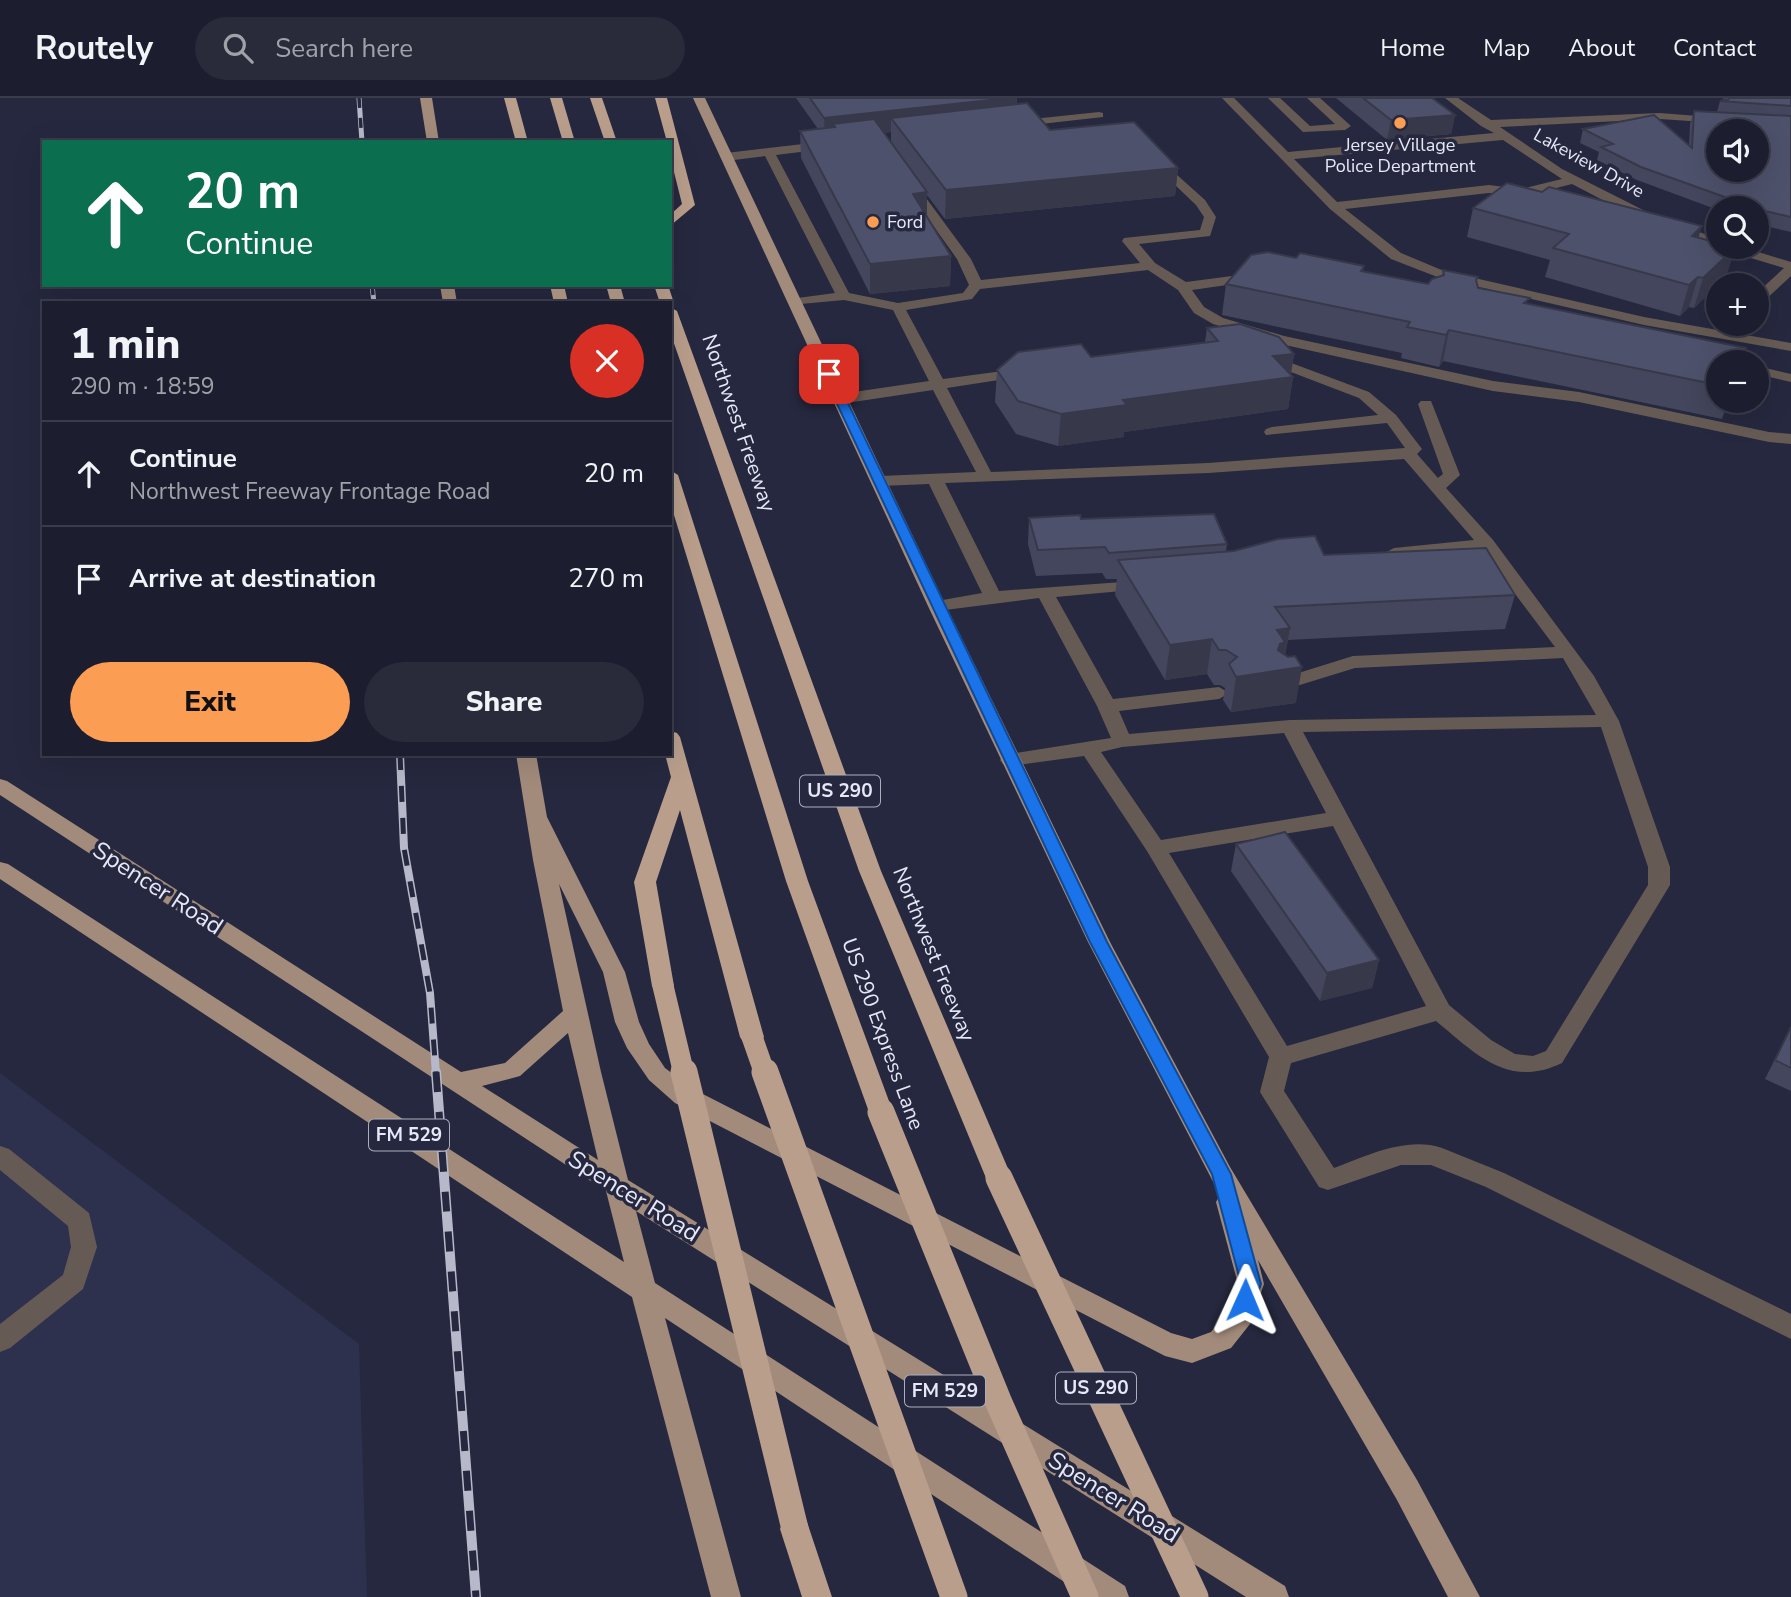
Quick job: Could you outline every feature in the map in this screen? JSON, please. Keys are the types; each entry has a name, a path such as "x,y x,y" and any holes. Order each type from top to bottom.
{"highway":[{"path":"510,98 521,140"},
{"path":"556,98 568,140"},
{"path":"596,98 610,140"},
{"path":"661,98 689,205 672,220"},
{"name":"Northwest Freeway","path":"672,318 870,871 999,1178 1195,1597"},
{"name":"US 290 Express Lane","path":"672,481 797,881 881,1112 999,1403 1085,1597"},
{"path":"672,744 752,1037 954,1597"},
{"path":"681,776 645,882 663,986 795,1529 817,1597"}],"main road":[{"path":"426,98 433,140"},
{"path":"699,98 937,606 1099,942 1221,1174 1406,1490 1465,1597"},
{"path":"526,756 535,814 576,1013 616,1185 726,1597"},
{"name":"Spencer Road","path":"0,786 616,1185 1274,1597"},
{"path":"535,814 614,972 627,1022 639,1048 657,1074 684,1096 1165,1344 1192,1351 1221,1340 1240,1316 1251,1284 1221,1174"},
{"name":"FM 529","path":"0,869 1114,1597"},
{"path":"459,1082 513,1070 576,1013"}],"street":[{"path":"1002,125 1103,118 1085,98"},
{"path":"1228,98 1334,206 1396,256 1440,274 1644,321 1706,327"},
{"path":"1274,98 1307,130 1345,126 1313,98"},
{"name":"Lakeview Drive","path":"1451,98 1485,124 1573,180 1646,217 1706,239"},
{"path":"1485,124 1660,116 1710,119"},
{"path":"1285,156 1503,136"},
{"path":"726,157 837,144"},
{"path":"1144,149 1201,203 1210,217 1205,233 1129,241 1150,265 1183,288 1199,310 1218,321 1244,330 1493,386 1579,397"},
{"path":"769,152 844,296"},
{"path":"902,173 964,259 975,285"},
{"path":"1521,193 1573,180"},
{"path":"1334,206 1489,189 1521,193 1545,201"},
{"path":"1593,209 1616,202"},
{"path":"1766,259 1791,267 1769,288"},
{"path":"795,302 844,296 898,307 967,296 975,285 1150,265"},
{"path":"1183,288 1269,275"},
{"path":"898,307 986,477"},
{"path":"1244,330 1322,339 1402,356"},
{"path":"1743,336 1762,344 1791,348"},
{"path":"880,481 1208,468 1408,454 1414,449 1391,418 1364,395 1256,354"},
{"path":"1440,365 1579,397 1769,437 1791,439"},
{"path":"840,399 1039,370"},
{"path":"1769,373 1791,378"},
{"path":"1426,404 1452,475 1437,487"},
{"path":"1272,432 1391,418"},
{"path":"1290,726 1440,1011 1483,1046 1512,1062 1534,1065 1554,1057 1659,885 1659,867 1609,720 1589,679 1488,544 1408,454"},
{"path":"934,478 993,597"},
{"path":"1379,555 1488,544"},
{"path":"937,606 993,597 1161,582"},
{"path":"1045,593 1107,706 1122,741"},
{"path":"1283,684 1353,662 1569,652"},
{"path":"1107,706 1219,693"},
{"path":"1010,760 1089,749 1122,741 1290,726 1609,720"},
{"path":"1089,749 1156,848 1280,1057 1272,1092 1328,1180 1401,1155 1433,1155 1495,1180 1791,1327"},
{"path":"1156,848 1339,818"},
{"path":"1280,1057 1440,1011"},
{"path":"0,1156 80,1221 84,1247 74,1282 0,1340"}],"shaded area":[{"path":"0,1073 359,1344 367,1597 0,1597"}],"building":[{"path":"810,98 1009,98 824,118"},
{"path":"1363,98 1432,98 1455,115 1391,120"},
{"path":"1729,98 1791,98 1791,106 1720,101"},
{"path":"1027,103 1050,130 1134,122 1178,168 946,190 891,118"},
{"path":"1694,111 1791,116 1791,217 1769,212 1769,196 1722,196 1641,167 1601,147 1613,144 1583,129 1654,115 1692,148"},
{"path":"874,119 927,192 913,194 951,256 870,264 800,131"},
{"path":"1507,183 1542,192 1549,187 1702,226 1692,236 1706,240 1706,259 1723,259 1703,278 1698,277 1689,285 1553,248 1569,234 1473,208"},
{"path":"1268,252 1296,258 1300,253 1364,266 1361,271 1428,284 1432,279 1444,275 1443,270 1478,277 1478,288 1530,298 1524,303 1746,348 1706,350 1706,383 1449,330 1446,335 1407,327 1410,322 1226,284 1251,255"},
{"path":"1240,324 1279,337 1294,354 1273,356 1293,377 1123,400 1127,405 1061,414 1018,401 997,370 1018,352 1081,344 1091,357 1218,341 1207,328"},
{"path":"1214,514 1227,544 1109,553 1105,547 1038,550 1029,518 1080,515 1081,519"},
{"path":"1315,536 1324,555 1486,548 1515,595 1275,607 1290,628 1277,630 1285,642 1280,644 1278,650 1288,657 1295,656 1302,667 1236,677 1229,664 1237,657 1226,650 1219,650 1212,639 1170,645 1118,560 1234,551 1278,539"},
{"path":"1285,832 1379,960 1327,973 1236,844"},
{"path":"1791,1027 1791,1068 1775,1060"}],"railway":[{"path":"359,98 362,140"},
{"path":"372,287 374,301"},
{"path":"400,756 404,848 430,993 436,1074"},
{"path":"436,1072 476,1597"}],"place":[{"name":"Jersey Village Police Department","path":"1400,123"},
{"name":"Ford","path":"873,222"}],"route":[{"path":"829,374 968,672 1099,942 1221,1174 1251,1284 1245,1300"}]}
